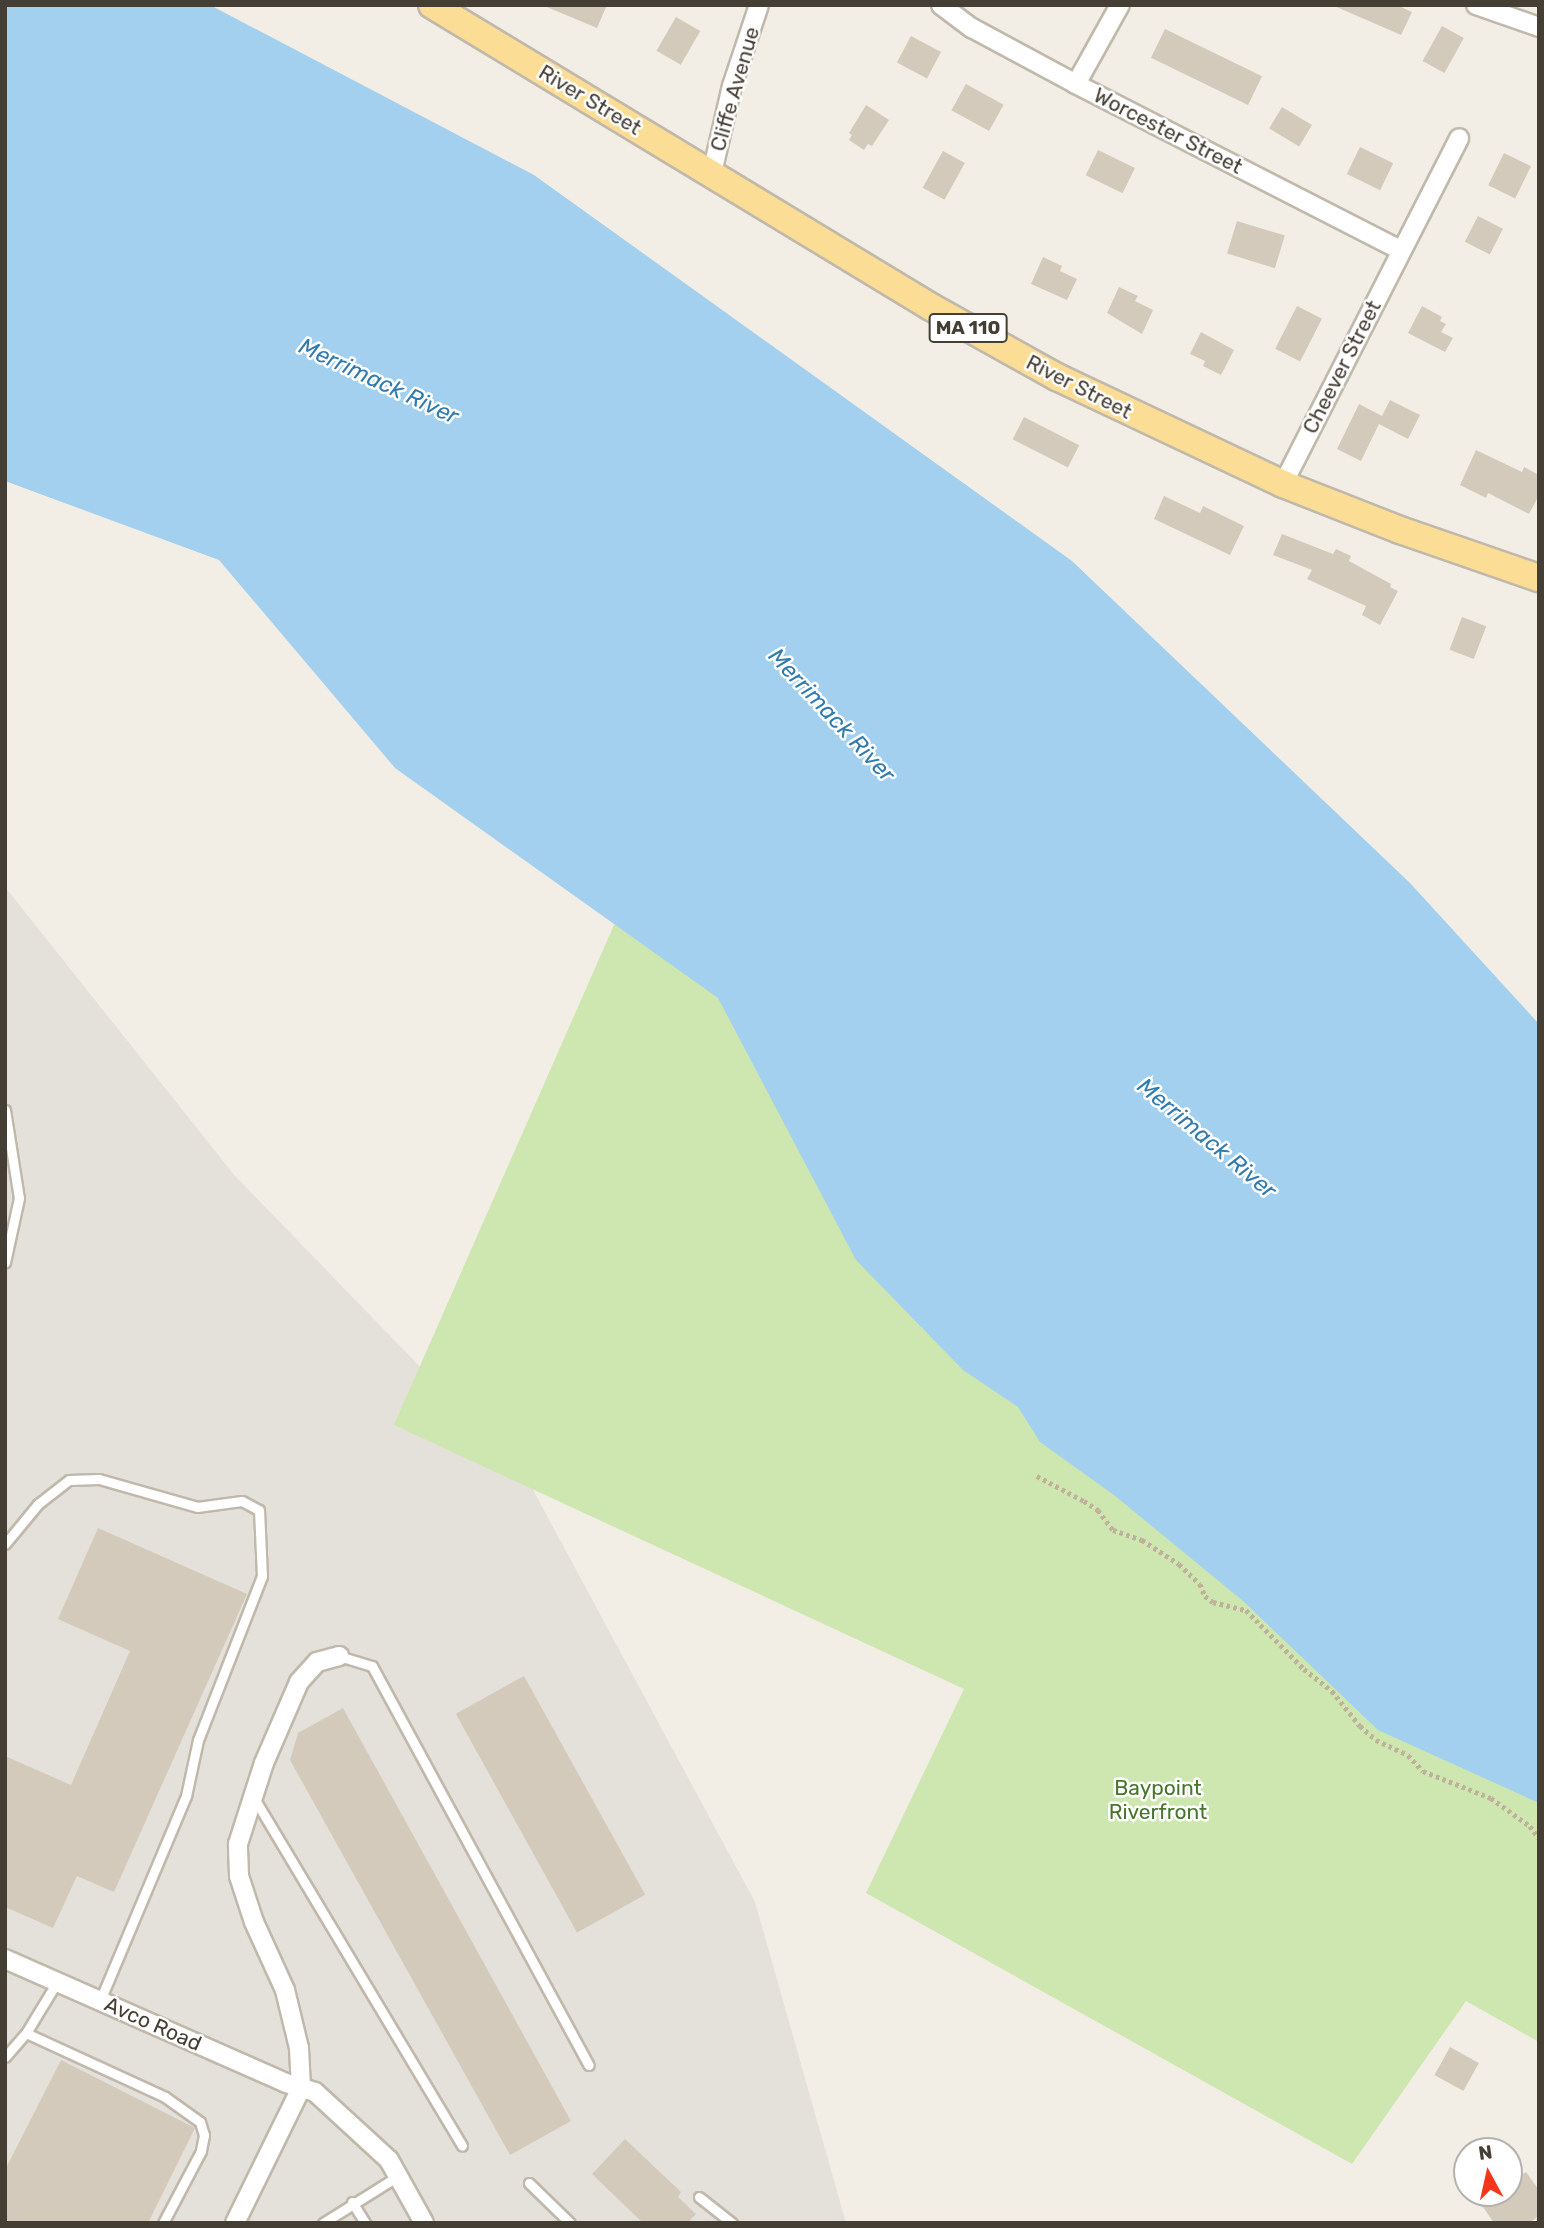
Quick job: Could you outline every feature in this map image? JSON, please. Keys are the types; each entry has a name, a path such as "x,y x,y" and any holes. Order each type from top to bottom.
{"main road":[{"name":"River Street","path":"432,5 931,307 1057,377 1283,484 1400,530 1539,578"}],"street":[{"name":"Cliffe Avenue","path":"712,173 732,86 760,5"},
{"name":"Worcester Street","path":"941,5 972,28 1076,85 1400,250"},
{"path":"1076,85 1120,5"},
{"path":"1476,5 1539,27"},
{"name":"Cheever Street","path":"1283,484 1459,138"},
{"path":"235,2223 301,2088 299,2048 285,1990 254,1922 239,1876 238,1844 253,1797 299,1682 317,1662 339,1656"},
{"name":"Avco Road","path":"5,1959 315,2092 349,2120 389,2160 424,2223"}],"lane":[{"path":"5,1110 19,1198 5,1262"},
{"path":"5,1544 38,1504 69,1480 99,1479 197,1507 242,1501 259,1510 262,1576 198,1740 186,1797 100,2001"},
{"path":"339,1656 372,1666 589,2065"},
{"path":"253,1797 462,2145"},
{"path":"5,2057 26,2033 57,1982"},
{"path":"26,2033 165,2097 200,2122 204,2135 201,2151 163,2223"},
{"path":"323,2223 352,2202 398,2176"},
{"path":"528,2183 569,2223"},
{"path":"699,2197 733,2223"},
{"path":"352,2202 365,2223"}],"path":[{"path":"1037,1476 1097,1510 1113,1530 1152,1546 1179,1564 1200,1584 1205,1596 1213,1602 1246,1610 1304,1669 1332,1691 1360,1726 1376,1740 1408,1755 1423,1771 1491,1798 1530,1826 1539,1838"}],"shaded area":[{"path":"5,887 235,1176 525,1475 755,1902 846,2223 5,2223"}],"green space":[{"name":"Baypoint Riverfront","path":"625,900 1539,1781 1539,2042 1466,2001 1352,2164 866,1893 964,1689 394,1425"}],"water":[{"name":"Merrimack River","path":"5,5 210,5 534,175 1072,561 1410,883 1539,1024 1539,1803 1378,1730 1243,1601 1114,1495 1040,1442 1018,1407 963,1370 856,1260 718,998 395,768 219,560 5,481"}],"building":[{"path":"542,5 607,5 597,28"},
{"path":"1332,5 1397,5 1412,12 1401,35"},
{"path":"676,17 700,31 681,65 656,51"},
{"path":"1442,26 1464,38 1444,73 1423,61"},
{"path":"1165,29 1262,76 1248,105 1151,58"},
{"path":"911,36 941,52 927,78 897,62"},
{"path":"966,84 1004,105 989,131 951,110"},
{"path":"866,105 889,120 872,146 868,144 864,150 849,140 852,135 849,133"},
{"path":"1282,107 1312,125 1299,146 1269,128"},
{"path":"1360,147 1393,163 1380,190 1347,174"},
{"path":"1098,150 1135,168 1123,193 1086,175"},
{"path":"943,151 965,163 945,200 923,188"},
{"path":"1504,153 1531,166 1515,199 1488,185"},
{"path":"1478,216 1503,229 1490,255 1465,242"},
{"path":"1237,221 1285,236 1275,268 1227,254"},
{"path":"1043,257 1062,266 1060,271 1077,279 1067,300 1031,284"},
{"path":"1119,287 1138,296 1135,301 1153,310 1142,334 1107,313"},
{"path":"1297,306 1322,319 1300,361 1275,349"},
{"path":"1422,306 1442,317 1440,321 1446,324 1441,332 1453,338 1445,352 1408,333"},
{"path":"1201,332 1234,350 1221,375 1203,366 1205,361 1190,354"},
{"path":"1390,400 1420,415 1408,439 1379,424 1361,461 1337,449 1359,404 1382,416"},
{"path":"1024,417 1079,445 1068,467 1013,439"},
{"path":"1476,450 1522,472 1524,467 1539,475 1539,495 1529,514 1488,493 1486,498 1460,485"},
{"path":"1164,496 1200,513 1203,506 1244,526 1230,555 1154,519"},
{"path":"1282,534 1333,554 1336,549 1351,556 1349,561 1391,584 1390,587 1398,591 1380,625 1362,615 1366,606 1307,579 1312,570 1273,555"},
{"path":"1462,617 1486,626 1474,659 1449,650"},
{"path":"98,1528 247,1594 114,1892 77,1876 53,1928 5,1907 5,1756 71,1785 130,1651 58,1619"},
{"path":"524,1676 645,1895 577,1932 456,1714"},
{"path":"343,1708 571,2121 510,2155 290,1760 298,1733"},
{"path":"1450,2047 1479,2063 1463,2091 1434,2075"},
{"path":"61,2060 195,2128 148,2223 5,2223 5,2170"},
{"path":"625,2139 681,2192 678,2197 696,2214 687,2223 643,2223 592,2174"},
{"path":"1526,2172 1539,2190 1539,2216 1529,2223 1494,2223 1483,2207 1523,2207 1523,2174"}]}
